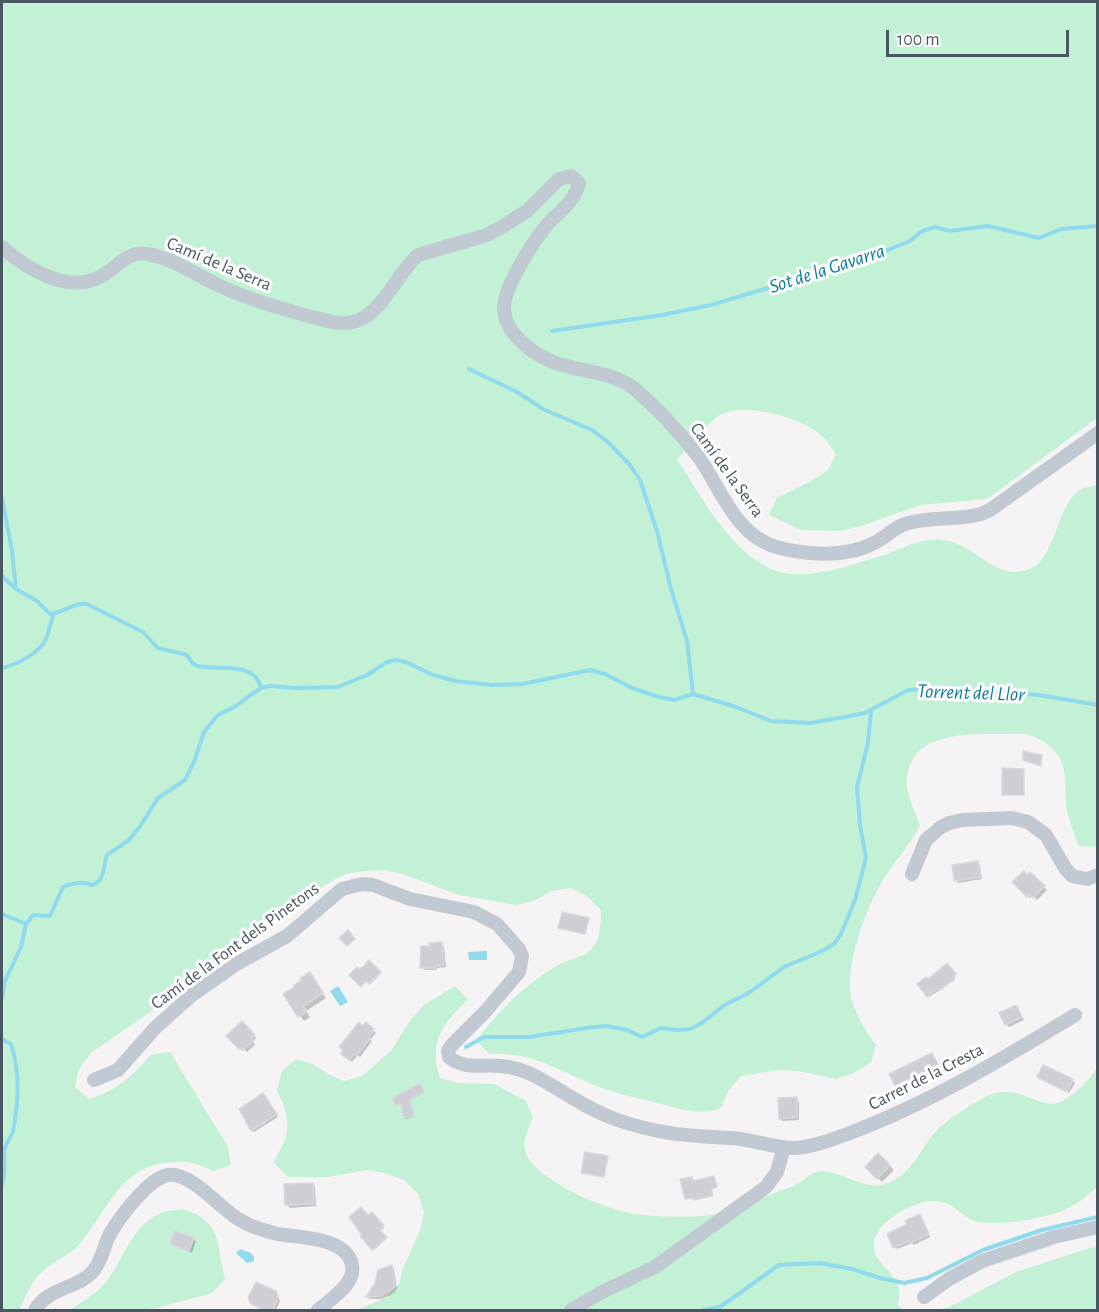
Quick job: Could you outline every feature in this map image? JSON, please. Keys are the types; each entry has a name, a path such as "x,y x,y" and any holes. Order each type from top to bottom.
{"street":[{"name":"Camí de la Serra","path":"2,247 33,269 75,283 101,277 130,256 138,253 147,254 170,262 237,294 306,315 346,324 356,322 378,305 417,255 494,232 527,211 559,179 571,176 579,183 574,197 543,230 507,291 504,312 508,323 520,340 545,358 559,364 608,375 635,389 690,447 707,469 732,513 749,531 773,546 817,553 849,551 874,543 903,524 981,514 1098,434"},
{"path":"912,874 926,840 941,827 962,820 1012,818 1028,822 1046,836 1072,876 1087,879 1098,875"},
{"name":"Camí de la Font dels Pinetons","path":"94,1080 118,1070 155,1028 192,995 238,963 286,936 342,889 362,884 373,885 410,899 474,912 497,924 519,949 522,956 519,972 484,1013 451,1046 448,1051 449,1057 453,1060 461,1065 500,1066 530,1073 600,1113 645,1129 687,1137 748,1140 784,1147"},
{"name":"Carrer de la Cresta","path":"784,1147 794,1148 829,1140 889,1117 953,1086 1075,1015"},
{"path":"571,1311 609,1288 655,1267 766,1187 777,1172 784,1147"},
{"path":"35,1311 48,1297 92,1273 111,1233 148,1186 158,1178 177,1175 188,1179 231,1214 253,1226 276,1233 323,1240 342,1248 351,1262 353,1270 350,1279 318,1311"},
{"path":"924,1297 966,1269 989,1258 1054,1237 1098,1227"}],"green space":[{"path":"2,2 1097,2 1097,418 987,499 920,505 840,531 801,530 769,515 777,498 828,470 836,454 825,439 805,424 759,411 731,411 715,418 677,459 711,512 740,547 756,561 774,570 793,574 836,569 918,542 934,540 954,543 1006,571 1018,572 1030,569 1038,564 1045,555 1072,497 1082,489 1097,485 1097,847 1079,846 1067,811 1063,765 1053,750 1038,739 1020,734 964,735 935,741 923,748 914,758 907,778 910,799 920,825 887,874 873,900 860,933 851,967 850,982 853,1003 861,1022 876,1045 871,1062 854,1073 836,1079 798,1071 778,1070 741,1076 728,1091 721,1108 704,1112 612,1092 547,1064 521,1056 490,1054 476,1041 493,1019 524,989 546,972 582,956 594,946 601,924 601,910 587,896 570,888 551,891 536,900 516,905 459,895 403,874 384,870 346,874 330,882 285,913 244,933 232,948 199,969 157,1007 91,1053 79,1069 75,1087 89,1099 123,1082 150,1055 170,1052 228,1147 231,1165 213,1171 189,1162 171,1162 148,1167 135,1174 114,1196 77,1247 39,1275 19,1310 2,1310"},
{"path":"455,986 468,999 451,1017 440,1034 436,1054 440,1078 458,1083 494,1084 526,1101 533,1118 525,1144 526,1153 532,1162 553,1181 582,1197 610,1208 655,1216 682,1217 716,1214 787,1189 800,1183 811,1174 825,1171 867,1185 885,1184 895,1180 910,1168 938,1129 983,1098 1007,1092 1044,1103 1060,1102 1076,1092 1097,1069 1097,1187 1080,1201 1060,1212 1018,1221 977,1222 949,1204 934,1201 911,1206 897,1214 877,1233 874,1249 879,1261 897,1281 898,1306 905,1310 357,1310 387,1297 399,1284 404,1266 420,1231 424,1212 418,1194 404,1180 385,1173 367,1170 328,1177 288,1177 273,1162 284,1143 287,1127 285,1110 277,1090 282,1071 296,1059 313,1064 344,1081 362,1076 391,1051 411,1019 424,1005"},
{"path":"183,1209 205,1220 216,1236 225,1279 212,1293 156,1308 70,1310 102,1287 137,1232 145,1224 164,1212"},
{"path":"1097,1247 1097,1310 938,1310 949,1307 1016,1272"}],"water":[{"path":"487,951 487,960 469,960 468,952"},
{"path":"338,986 348,1002 340,1006 330,991"},
{"path":"240,1249 251,1253 254,1261 247,1263 236,1253"}],"building":[{"path":"1023,751 1042,755 1041,766 1023,760"},
{"path":"1002,768 1024,769 1024,795 1002,795"},
{"path":"978,861 981,877 954,881 952,865"},
{"path":"1024,871 1027,875 1030,872 1045,886 1033,898 1029,894 1027,897 1012,882"},
{"path":"562,912 589,918 585,934 558,928"},
{"path":"348,930 355,939 347,946 339,938"},
{"path":"442,942 444,965 434,966 435,968 420,968 421,946"},
{"path":"369,960 381,972 369,984 366,981 361,987 349,975 357,967 359,969 363,967"},
{"path":"947,963 956,974 953,976 955,978 927,997 917,984 926,977 928,979"},
{"path":"310,972 323,993 303,1006 307,1012 298,1017 283,994"},
{"path":"1016,1005 1022,1017 1005,1025 999,1013"},
{"path":"242,1021 255,1035 251,1038 253,1041 243,1050 226,1036"},
{"path":"359,1022 363,1026 366,1022 374,1029 357,1055 354,1054 349,1060 341,1054 343,1050 339,1047"},
{"path":"932,1053 938,1064 895,1086 889,1074"},
{"path":"1043,1065 1073,1079 1067,1092 1037,1077"},
{"path":"420,1083 424,1092 410,1099 414,1116 404,1118 401,1104 396,1106 392,1098"},
{"path":"263,1093 277,1114 251,1131 239,1109"},
{"path":"797,1097 797,1117 779,1119 778,1098"},
{"path":"585,1152 608,1156 604,1177 581,1173"},
{"path":"878,1153 890,1165 877,1179 865,1167"},
{"path":"714,1176 717,1187 711,1189 713,1195 694,1200 693,1198 685,1199 680,1179 692,1177 693,1181"},
{"path":"313,1183 314,1204 285,1205 284,1184"},
{"path":"361,1207 368,1215 372,1212 384,1226 380,1230 387,1237 372,1250 360,1236 362,1235 349,1217"},
{"path":"920,1214 929,1234 893,1248 887,1234 907,1224 905,1221"},
{"path":"174,1231 194,1237 189,1251 170,1244"},
{"path":"392,1265 395,1286 381,1296 366,1297 375,1283 378,1270"},
{"path":"256,1282 276,1291 278,1297 273,1311 267,1311 251,1304 248,1298"}],"waterway":[{"name":"Sot de la Gavarra","path":"552,331 662,315 711,305 865,259 910,241 922,231 935,227 950,231 988,226 1039,238 1061,229 1098,226"},
{"path":"469,369 517,392 543,409 592,430 608,442 630,465 640,480 657,531 687,641 693,694"},
{"path":"2,498 12,551 16,589"},
{"path":"2,576 16,589 37,601 50,614 87,604 143,632 158,648 187,655 193,664 235,668 251,673 261,688"},
{"path":"2,668 20,661 39,649 46,639 53,615"},
{"name":"Torrent del Llor","path":"2,998 5,981 21,947 26,924 33,915 50,916 63,887 77,883 92,885 96,883 103,873 107,855 129,840 158,798 185,780 204,732 218,715 261,688 270,686 338,687 367,675 387,662 396,660 406,662 433,675 456,681 492,685 522,684 590,670 659,697 674,700 693,694 771,721 810,723 839,718 865,713 908,690 944,688 1039,695 1098,705"},
{"path":"466,1047 484,1037 529,1037 593,1027 607,1026 627,1030 642,1037 661,1028 690,1029 702,1023 723,1006 750,992 784,967 834,944 841,934 855,900 866,858 860,825 857,787 868,743 871,710"},
{"path":"2,914 26,924"},
{"path":"2,1039 11,1044 18,1087 13,1131 4,1149 2,1184"},
{"path":"704,1310 720,1307 779,1265 820,1263 904,1283 927,1278 983,1250 1042,1230 1098,1217"}]}
